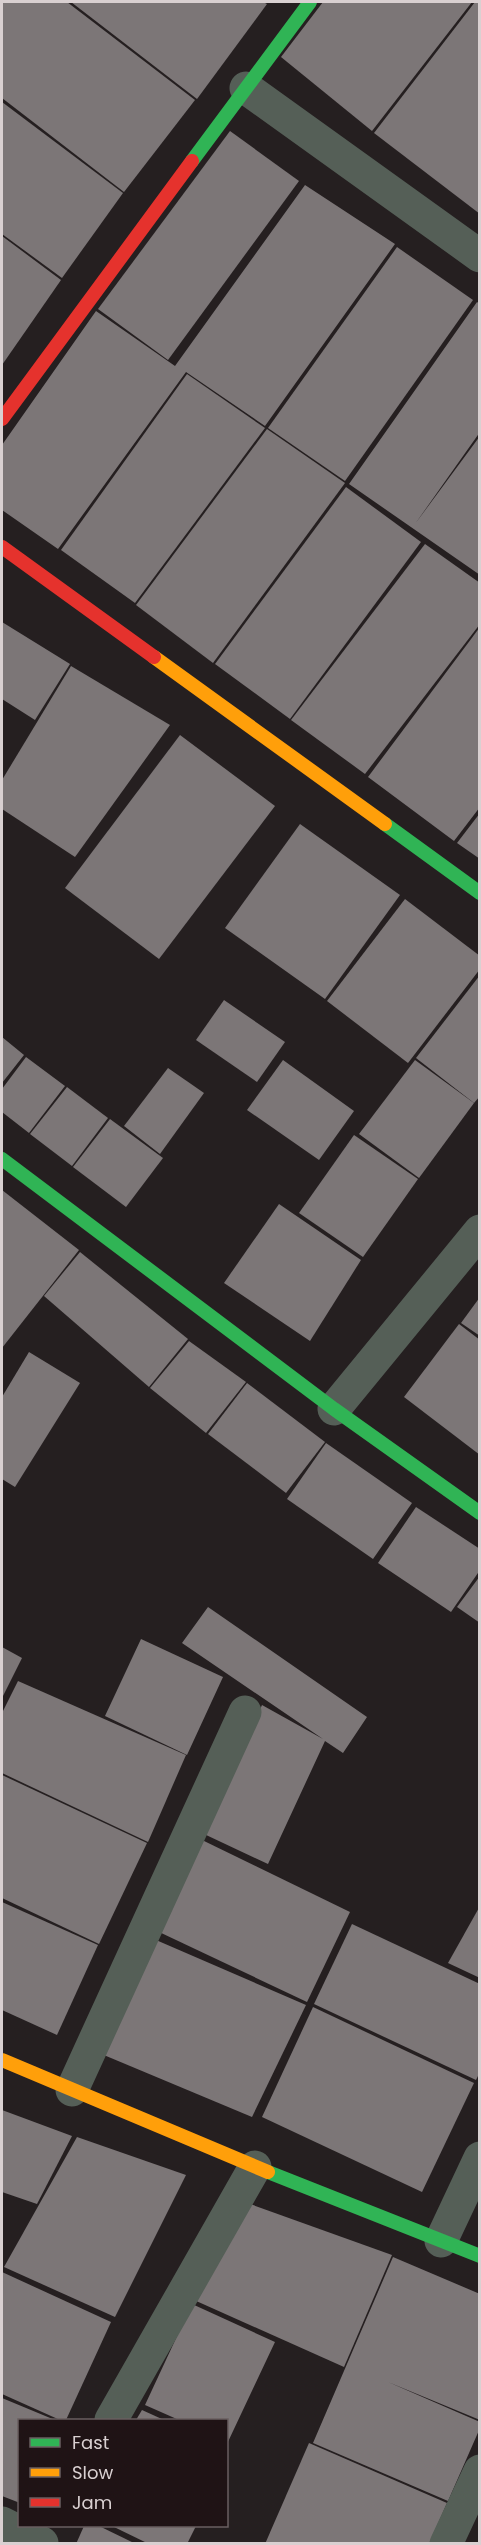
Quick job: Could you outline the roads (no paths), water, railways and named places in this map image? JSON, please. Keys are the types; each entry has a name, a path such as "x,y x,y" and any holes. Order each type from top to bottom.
{"street":[{"path":"2,419 310,2"},
{"path":"246,88 480,256"},
{"path":"2,547 480,893"},
{"path":"2,1159 334,1409 480,1513"},
{"path":"334,1409 480,1231"},
{"path":"72,2090 245,1712"},
{"path":"2,2060 255,2167 480,2256"},
{"path":"441,2241 480,2158"},
{"path":"112,2419 255,2167"},
{"path":"446,2544 480,2471"},
{"path":"2,2523 45,2537"}]}
